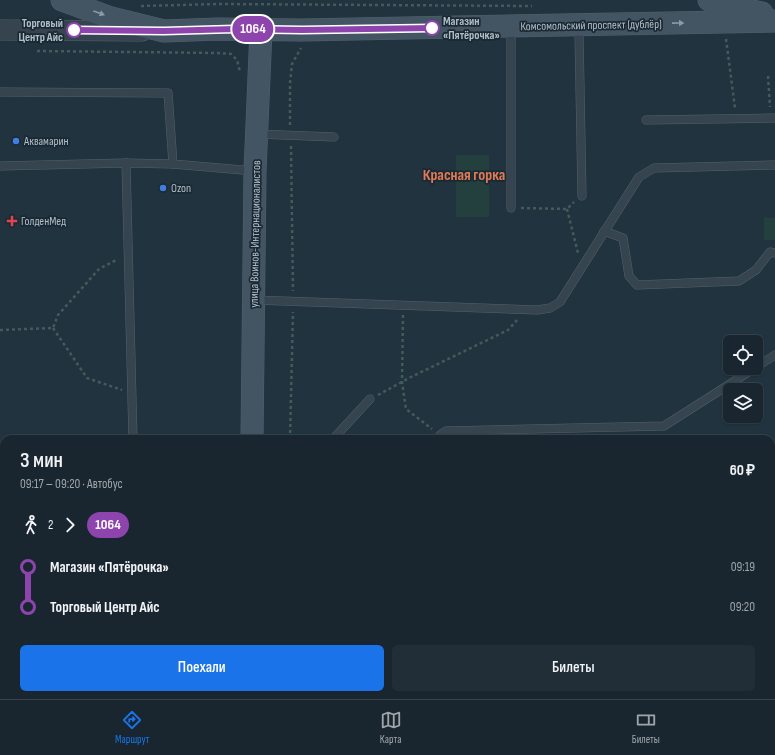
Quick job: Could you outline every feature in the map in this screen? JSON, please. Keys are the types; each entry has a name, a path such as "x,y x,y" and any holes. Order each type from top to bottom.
{"main road":[{"path":"62,0 111,18 164,31"},
{"path":"709,0 728,6 775,16"},
{"name":"Комсомольский проспект (дублёр)","path":"164,31 511,27 775,21"},
{"name":"улица Воинов-Интернационалистов","path":"252,435 255,171 261,30"}],"street":[{"name":"Комсомольский проспект (дублёр)","path":"0,30 164,31"}],"lane":[{"path":"581,25 579,34 582,196"},
{"path":"511,27 511,208"},
{"path":"0,92 168,92 173,164"},
{"path":"646,120 773,118"},
{"path":"257,134 334,137"},
{"path":"126,163 134,435"},
{"path":"0,166 126,163 173,164 255,171"},
{"path":"253,300 537,310 550,308 560,302 639,177 654,168 775,165"},
{"path":"604,231 623,238 629,276 637,285 739,281 756,270 770,252 775,253"},
{"path":"763,363 775,355"},
{"path":"442,435 446,431 664,426 744,375"},
{"path":"337,435 370,399"}],"path":[{"path":"138,6 218,4 533,6"},
{"path":"726,33 736,119"},
{"path":"36,51 232,54 237,60 241,75"},
{"path":"768,76 773,118"},
{"path":"290,83 293,302 290,435"},
{"path":"511,208 567,209 582,196"},
{"path":"567,209 582,268"},
{"path":"53,328 58,315 99,269 129,254"},
{"path":"403,305 402,382 406,409 438,435"},
{"path":"370,399 508,330 528,309"},
{"path":"0,330 53,328"},
{"path":"53,328 87,378 132,393"}],"green space":[{"path":"456,155 489,155 489,217 456,217"},
{"path":"764,217 775,218 775,240 764,240"}],"bus line":[{"name":"1064","path":"74,30 164,31 234,29 302,30 432,28"}],"place":[{"name":"Магазин «Пятёрочка»","path":"432,28"},
{"name":"Торговый Центр Айс","path":"74,30"},
{"name":"Аквамарин","path":"16,141"},
{"name":"Ozon","path":"163,188"},
{"name":"ГолденМед","path":"12,221"}],"district":[{"name":"Красная горка","path":"464,174"}]}
